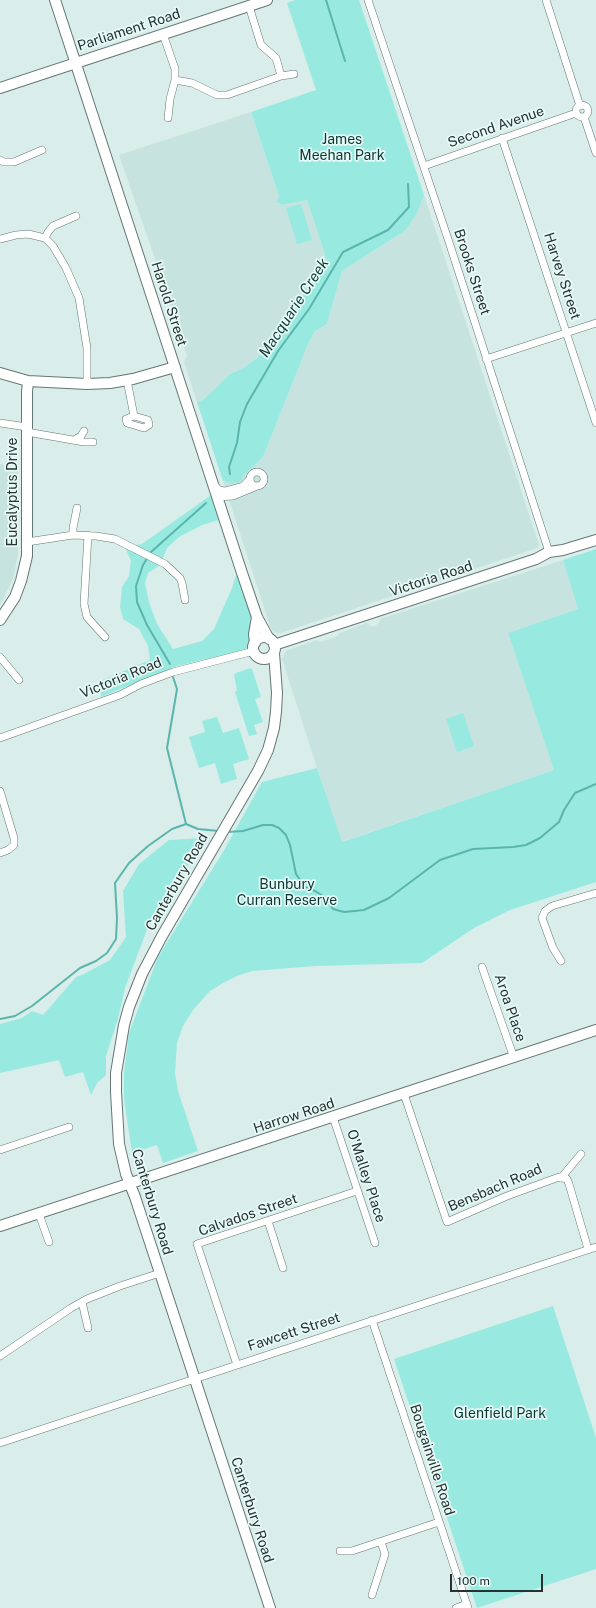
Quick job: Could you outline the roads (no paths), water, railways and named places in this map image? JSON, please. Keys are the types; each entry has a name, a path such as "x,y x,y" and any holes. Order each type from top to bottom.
{"main road":[{"name":"Harold Street","path":"55,0 214,485 221,494 222,512 257,617 272,645"},
{"name":"Parliament Road","path":"0,88 267,0"},
{"path":"0,373 28,381 87,384 127,380 175,367"},
{"name":"Eucalyptus Drive","path":"0,620 16,597 27,556 28,381"},
{"name":"Victoria Road","path":"272,645 536,560 549,552 563,550 596,540"},
{"name":"Harold Street","path":"256,650 257,617"},
{"path":"261,638 272,645 267,658 256,650 261,638"},
{"name":"Canterbury Road","path":"270,1608 193,1379 121,1155 116,1107 116,1073 124,1025 129,1007 142,974 162,936 215,847 268,750 274,728 277,693 272,645"},
{"name":"Canterbury Road","path":"256,650 275,680"},
{"name":"Harrow Road","path":"0,1226 596,1030"}],"street":[{"name":"Brooks Street","path":"368,0 424,166 549,552"},
{"path":"546,0 580,106"},
{"path":"249,6 261,44 276,58 281,76"},
{"path":"163,34 175,69 175,80 170,99 168,118"},
{"path":"175,80 192,83 217,95 227,95 281,76 294,74"},
{"path":"580,106 585,106 588,109 596,107"},
{"path":"580,106 577,108 576,113 579,116 584,117"},
{"path":"584,117 587,114 588,109"},
{"name":"Second Avenue","path":"424,166 576,113"},
{"path":"584,117 596,153"},
{"name":"Harvey Street","path":"502,138 596,423"},
{"path":"0,160 4,162 14,162 42,150"},
{"path":"46,238 48,232 54,226 76,216"},
{"path":"0,240 16,235 28,234 46,238 53,246 66,268 79,298 88,348 87,384"},
{"path":"486,359 596,323"},
{"path":"127,380 134,416"},
{"path":"0,423 34,432 74,440 93,442"},
{"path":"74,440 81,436 84,431"},
{"path":"221,494 243,486 250,479 253,473 258,472 262,474 264,478 263,482 257,486 232,496 224,505 222,512"},
{"path":"250,479 252,484 257,486"},
{"path":"221,494 232,496"},
{"path":"73,535 77,508"},
{"path":"27,542 73,535 88,535 115,539 165,564 180,578 185,600"},
{"path":"88,535 84,604 87,617 105,637"},
{"name":"Victoria Road","path":"0,738 120,695 142,684 173,672 256,650"},
{"path":"0,657 19,680"},
{"path":"0,791 14,838 14,845 8,850 0,853"},
{"path":"561,961 553,948 542,918 545,912 552,906 596,893"},
{"name":"Aroa Place","path":"482,967 514,1058"},
{"name":"Bensbach Road","path":"404,1094 447,1222 553,1178 567,1179 588,1249"},
{"name":"O'Malley Place","path":"333,1117 375,1243"},
{"path":"0,1150 69,1127"},
{"path":"561,1178 581,1154"},
{"name":"Calvados Street","path":"237,1365 197,1244 357,1191"},
{"path":"39,1214 49,1242"},
{"path":"268,1221 283,1268"},
{"name":"Fawcett Street","path":"0,1443 596,1247"},
{"path":"0,1356 82,1302 120,1286 160,1273"},
{"path":"82,1302 88,1328"},
{"name":"Bougainville Road","path":"372,1320 468,1606"},
{"path":"340,1551 352,1551 439,1522"},
{"path":"372,1595 384,1554 381,1542"},
{"path":"456,1608 468,1606"}],"waterway":[{"name":"Macquarie Creek","path":"326,0 345,61"},
{"name":"Macquarie Creek","path":"230,474 229,467 237,443 240,422 247,404 278,351 309,309 343,252 388,230 409,207 408,184"},
{"name":"Macquarie Creek","path":"170,664 147,625 137,602 136,586 143,565 151,552 206,503"},
{"name":"Macquarie Creek","path":"173,677 177,689 167,748 186,824"},
{"path":"227,832 243,831 263,825 272,825 279,828 286,835 290,845 296,874 305,887 325,897 333,909 344,912 364,910 389,898 440,860 473,849 526,845 540,838 559,822 564,810 575,793 596,784"},
{"path":"0,1019 15,1016 32,1006 80,968 96,961 107,953 116,939 117,918 115,883 129,863 148,846 172,829 186,824 198,829 219,831"}],"park label":[{"name":"James Meehan Park","path":"342,148"},
{"name":"Bunbury Curran Reserve","path":"287,894"},
{"name":"Glenfield Park","path":"500,1414"}]}
